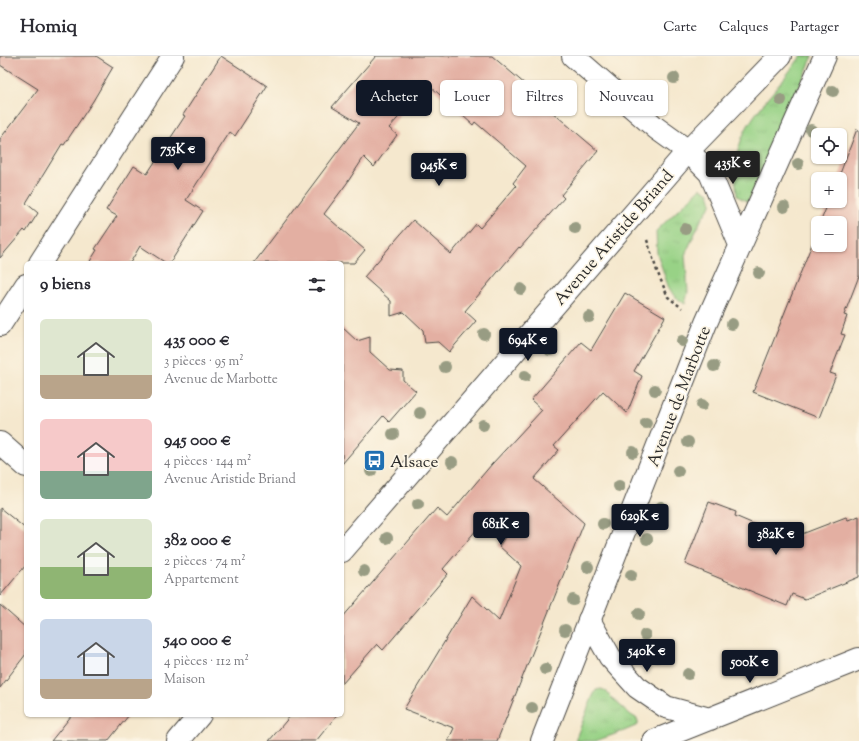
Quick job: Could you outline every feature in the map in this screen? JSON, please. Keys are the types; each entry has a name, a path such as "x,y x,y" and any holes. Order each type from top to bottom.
{"street":[{"path":"41,261 173,56"},
{"path":"573,56 656,128 688,151 710,173 740,246"},
{"name":"Avenue Aristide Briand","path":"344,549 688,151 780,56"},
{"name":"Avenue de Marbotte","path":"542,741 706,323 824,56"},
{"path":"0,325 24,288"},
{"path":"0,443 24,464"},
{"path":"590,620 610,657 637,687 666,707 710,719"},
{"path":"654,741 859,660"},
{"path":"178,741 198,717"}],"path":[{"path":"637,210 657,271 668,297 695,318 706,323"}],"green space":[{"path":"801,56 813,56 748,202 737,196 736,190 736,163 742,137 756,114"},
{"path":"701,188 709,193 711,205 701,220 685,255 688,292 685,304 674,296 668,286 657,253 656,231"},
{"path":"601,689 636,718 638,725 595,741 576,741 592,698 596,690"}],"building":[{"path":"0,56 96,56 113,67 93,101 64,145 62,144 26,203 38,213 26,232 24,230 0,258 0,139 38,89 0,65"},
{"path":"221,56 267,86 235,136 230,132 186,200 203,211 171,261 163,261 140,246 131,261 90,261 97,250 95,249 117,216 106,210 134,166 147,174 185,116 183,115"},
{"path":"376,56 492,56 520,80 512,80 512,116 557,116 598,151 561,195 564,198 520,248 519,247 465,311 476,321 449,352 438,342 425,343 423,330 404,312 391,316 391,301 364,277 413,220 451,254 476,224 480,228 516,186 513,183 526,166 475,122 473,125 463,116 504,116 504,80 440,80 440,95 432,88 432,80 356,80 356,116 400,116 389,128 397,135 374,167 364,157 324,214 365,250 354,263 344,263 344,261 256,261 359,123 332,107"},
{"path":"857,129 859,130 859,276 844,315 847,316 841,334 845,335 830,373 836,375 819,418 753,392 811,247 811,252 847,252 847,216 823,216 826,208 847,208 847,172 841,172 844,164 847,164 847,155"},
{"path":"625,293 665,317 634,371 642,376 627,413 603,391 554,446 559,450 534,479 584,523 497,741 448,741 454,728 404,709 472,596 499,621 521,566 499,546 507,534 491,523 483,532 478,528 443,569 448,574 383,650 377,644 344,682 344,616 437,508 447,517 492,464 542,410 531,400 581,342 591,350"},
{"path":"344,329 357,341 370,337 370,352 390,370 403,371 403,380 416,391 389,422 383,416 344,462"},
{"path":"709,502 736,512 735,516 789,539 846,517 848,520 859,516 859,577 805,599 792,594 787,606 685,564"},
{"path":"0,508 24,527 24,567 0,596"},
{"path":"0,605 24,626 24,657 0,688"},
{"path":"70,717 127,717 108,741 51,741"},
{"path":"289,717 335,717 316,741 269,741"}],"place":[{"name":"Alsace","path":"375,461"}]}
